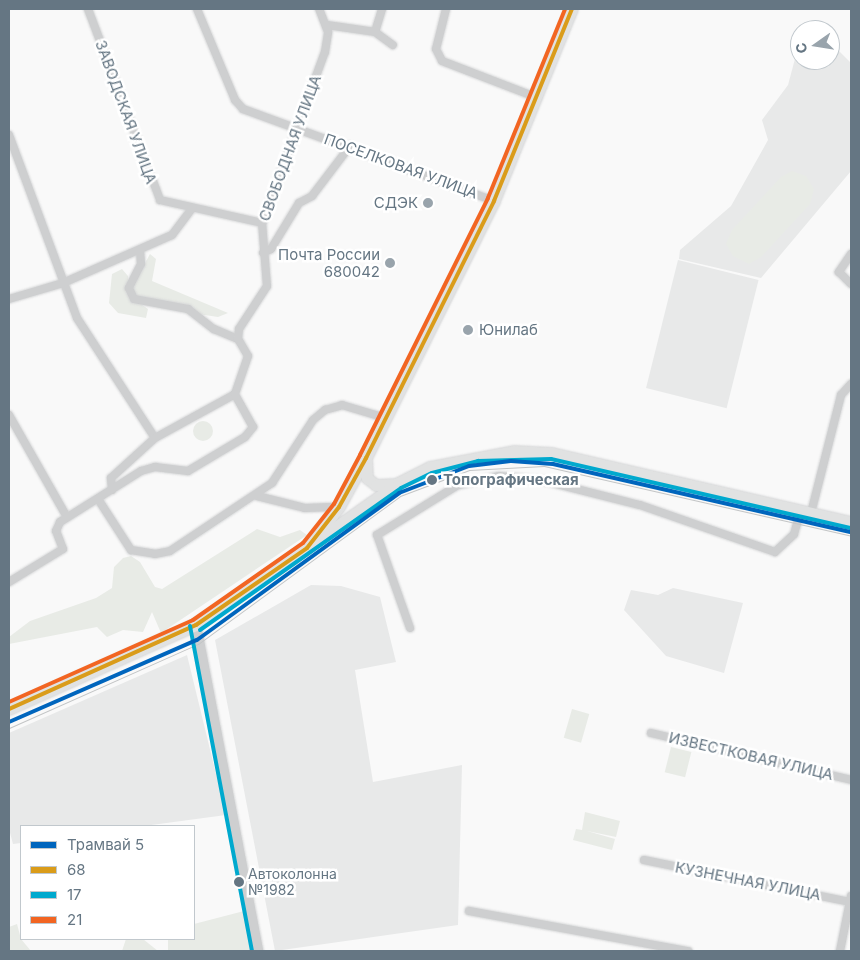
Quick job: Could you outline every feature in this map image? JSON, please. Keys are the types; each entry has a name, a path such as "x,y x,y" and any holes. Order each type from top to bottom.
{"main road":[{"path":"307,548 339,507 366,458 494,200 538,98 572,9"},
{"path":"9,709 196,625 398,483 430,467 477,455 532,451 851,522"},
{"path":"366,458 367,478 376,485 398,483"}],"street":[{"name":"ЗАВОДСКАЯ УЛИЦА","path":"88,9 154,191 164,203 262,223"},
{"name":"ПОСЕЛКОВАЯ УЛИЦА","path":"197,9 238,106 494,200"},
{"path":"319,9 327,25 375,32 394,45"},
{"path":"375,32 382,9"},
{"path":"446,9 436,49 442,61 538,98"},
{"name":"СВОБОДНАЯ УЛИЦА","path":"238,339 241,326 268,286 263,253 262,223 299,128 325,52 327,25"},
{"path":"9,136 77,318 155,438"},
{"path":"263,253 270,249 300,203 312,196 350,146"},
{"path":"9,299 63,283 172,235 192,208"},
{"path":"112,490 111,478 155,438 235,394 248,356 238,339 214,329 188,309 134,299 128,288 141,264 140,250"},
{"path":"851,254 840,272 851,284"},
{"path":"410,628 377,535 458,485 499,476 541,480 640,505 775,552 794,534 806,512 841,395 851,384"},
{"path":"9,582 63,549 56,528 67,517 147,468 195,468 245,437 253,427 235,394"},
{"path":"98,499 125,545 155,554 170,551 257,496 279,475 313,420 325,410 342,405 386,418"},
{"path":"9,415 67,517"},
{"path":"257,496 305,508 339,507"},
{"path":"196,625 258,951"},
{"name":"ИЗВЕСТКОВАЯ УЛИЦА","path":"651,733 851,780"},
{"name":"КУЗНЕЧНАЯ УЛИЦА","path":"644,860 851,900"},
{"path":"840,951 851,900"},
{"path":"469,910 688,951"}],"shaded area":[{"path":"840,52 851,63 851,171 761,278 679,259 680,250 731,206 768,140 762,120 788,85 792,70 840,70"},
{"path":"792,171 806,176 814,189 810,204 761,257 749,264 733,256 726,244 732,230 781,177"},
{"path":"150,254 156,259 152,281 228,313 218,317 198,314 138,298 132,287"},
{"path":"678,260 759,280 727,408 646,388"},
{"path":"122,269 128,276 128,295 148,309 146,318 118,313 109,303 112,274"},
{"path":"203,421 210,424 213,431 210,438 203,441 196,438 193,431 196,424"},
{"path":"257,529 280,537 300,530 307,535 161,633 152,612 143,632 123,630 107,637 97,627 9,644 9,637 30,621 96,598 112,588 114,567 123,558 131,556 140,562 155,587 162,589"},
{"path":"311,585 341,586 380,597 396,662 355,670 373,782 462,765 458,925 275,951 215,640"},
{"path":"673,588 743,603 724,673 666,656 624,610 631,590 658,595"},
{"path":"187,655 226,815 151,825 20,825 20,843 13,844 9,829 9,733"},
{"path":"572,709 589,714 581,743 564,738"},
{"path":"671,747 691,752 685,777 665,772"},
{"path":"585,812 620,821 616,837 587,831 615,839 612,850 573,840 576,829 582,830"},
{"path":"244,911 251,951 168,951 168,940 195,940 195,924"},
{"path":"17,924 20,940 31,951 9,951 9,927"},
{"path":"126,940 144,940 158,951 122,951"}],"tram line":[{"name":"5","path":"9,722 197,640 399,493 469,466 511,461 553,464 851,532"},
{"path":"9,728 198,644 400,496 469,470 544,466 851,536"}],"transit line":[{"name":"21","path":"9,702 193,620 303,543 334,504 488,198 565,9"},
{"name":"68","path":"9,709 196,625 307,548 339,507 366,458 494,201 572,9"},
{"name":"17","path":"200,630 401,488 432,473 478,461 551,459 850,528"},
{"name":"17","path":"190,626 252,951"}],"place":[{"name":"СДЭК","path":"428,203"},
{"name":"Почта России 680042","path":"390,263"},
{"name":"Юнилаб","path":"468,330"},
{"name":"Топографическая","path":"432,480"},
{"name":"Автоколонна №1982","path":"239,882"}]}
